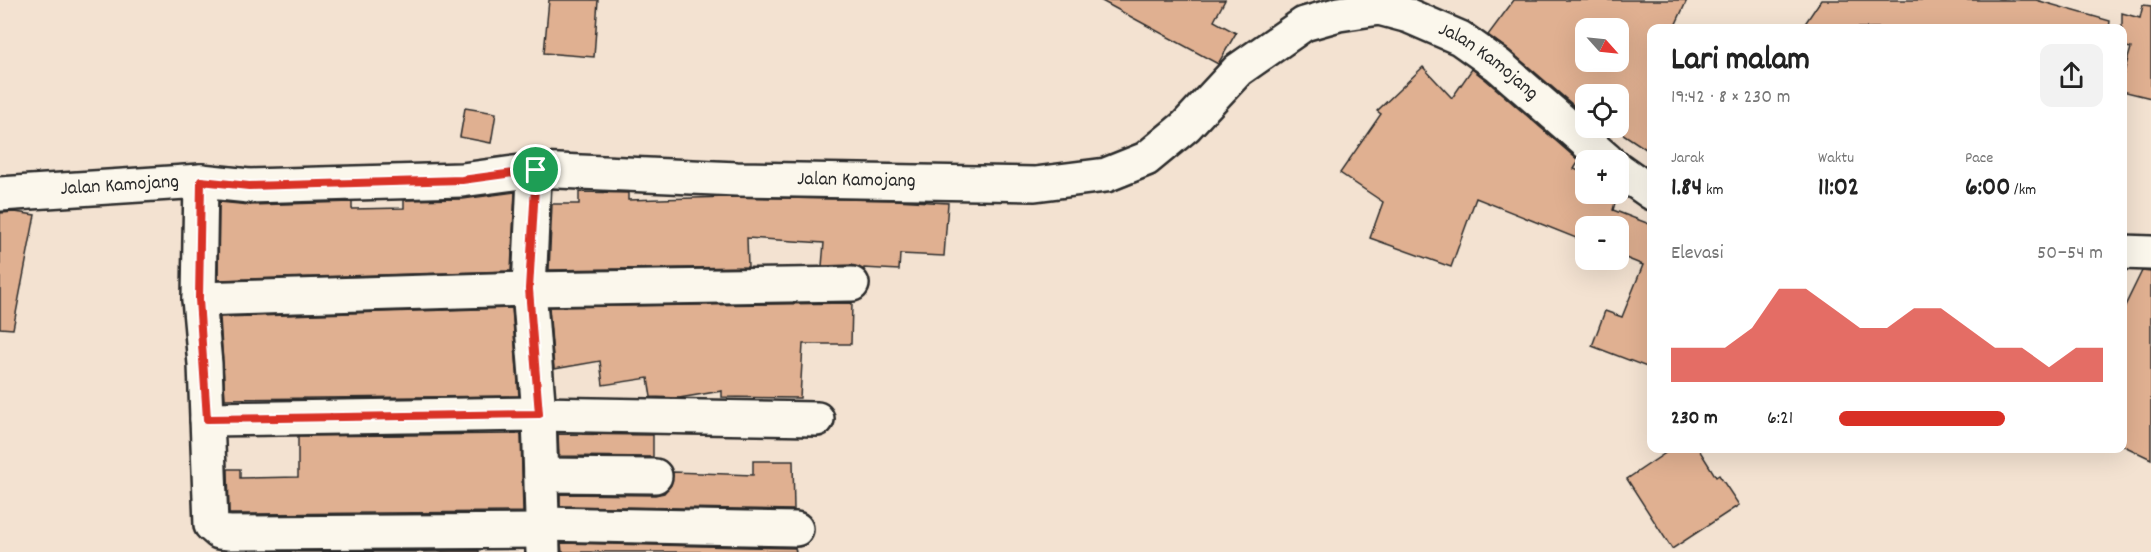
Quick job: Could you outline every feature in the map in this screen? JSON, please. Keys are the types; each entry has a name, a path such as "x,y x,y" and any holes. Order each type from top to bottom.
{"street":[{"name":"Jalan Kamojang","path":"0,194 201,181 249,186 462,180 536,170 737,179 1035,184 1106,175 1146,159 1161,148 1193,119 1238,70 1304,24 1339,14 1379,8 1409,16 1460,38 1498,65 1596,150"},
{"path":"536,170 529,289 539,414 543,536"},
{"path":"1629,177 1647,189"},
{"path":"201,181 199,299 211,525 219,532 543,536 796,529"},
{"path":"199,299 529,289 852,284"},
{"path":"207,419 539,414 817,419"},
{"path":"541,475 655,476"}],"building":[{"path":"549,0 598,0 594,57 544,53"},
{"path":"1100,0 1225,0 1214,21 1236,33 1218,64"},
{"path":"1514,0 1687,0 1676,24 1647,24 1647,150 1629,138 1629,84 1575,84 1575,107 1488,35"},
{"path":"1821,0 2036,0 2110,21 2110,24 1805,24"},
{"path":"2143,5 2151,6 2151,98 2127,92 2127,62 2131,48 2127,47 2127,24 2122,24 2122,13 2140,18"},
{"path":"1423,67 1452,98 1472,69 1575,158 1575,204 1615,204 1613,210 1629,216 1575,216 1575,238 1476,198 1451,267 1370,238 1383,202 1340,173 1381,114 1377,111"},
{"path":"465,108 496,113 491,143 460,137"},
{"path":"515,192 511,271 218,280 219,202 250,205 352,202 352,209 404,208 404,200 463,199"},
{"path":"579,192 628,193 628,200 727,197 948,203 944,256 900,254 899,270 864,268 864,270 852,265 822,266 824,243 747,238 748,267 549,270 552,204 579,204"},
{"path":"15,212 35,215 13,329 0,328 0,213"},
{"path":"1629,216 1647,223 1647,367 1592,346 1605,311 1622,317 1643,265 1629,259"},
{"path":"2142,271 2151,272 2151,459 2127,447 2127,302"},
{"path":"852,303 851,344 803,344 800,398 722,397 722,391 679,398 651,397 648,378 603,385 600,361 554,369 549,307"},
{"path":"512,308 519,396 225,399 220,317"},
{"path":"521,434 523,512 229,514 228,469 240,469 240,478 298,477 298,436"},
{"path":"558,434 653,435 653,457 559,456"},
{"path":"1666,453 1701,453 1716,477 1719,475 1739,505 1672,549 1627,479"},
{"path":"753,461 793,461 794,510 560,506 560,494 655,495 664,493 671,485 673,472 753,475"},
{"path":"561,543 795,548 796,552 562,552"},
{"path":"479,550 479,552 258,552"}],"route":[{"path":"536,170 529,289 539,414 207,419 199,299 201,181 249,186 462,180 536,170"}]}
